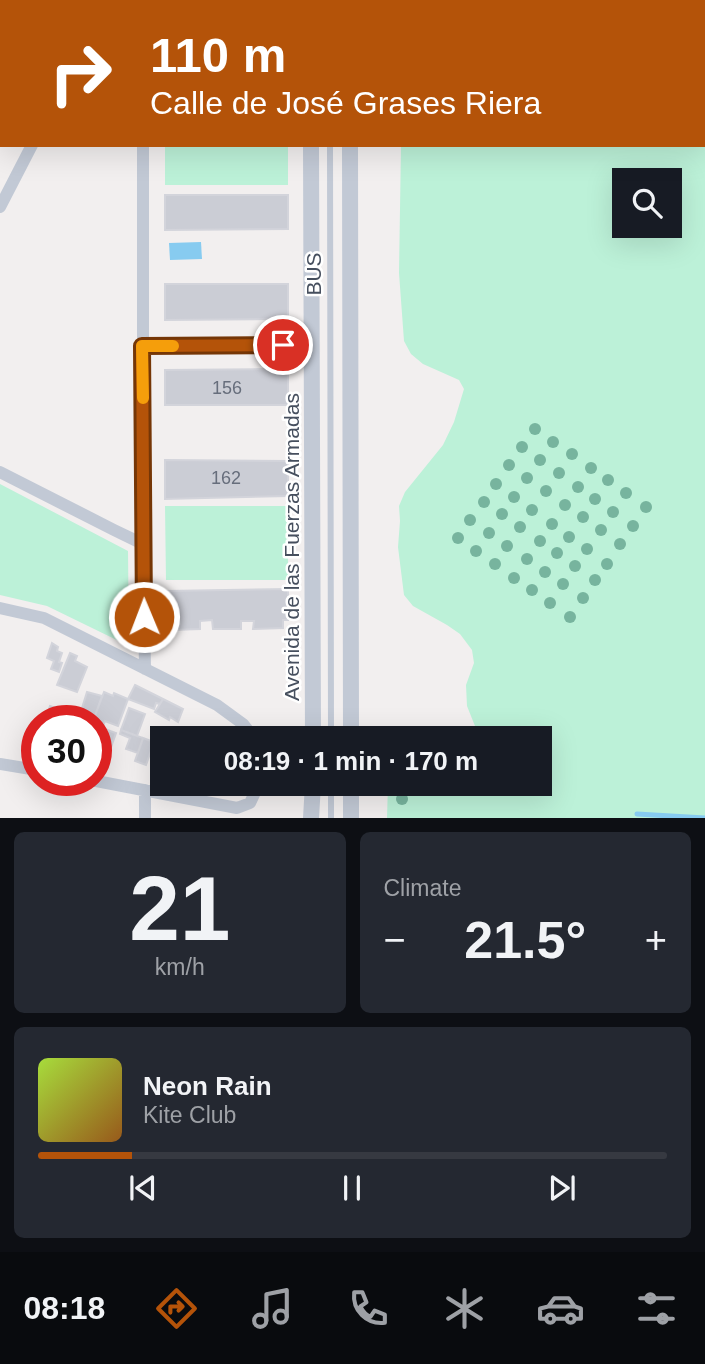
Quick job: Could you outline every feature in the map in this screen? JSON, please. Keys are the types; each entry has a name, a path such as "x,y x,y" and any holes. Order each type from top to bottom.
{"street":[{"path":"0,207 31,147"},
{"path":"143,147 145,669"},
{"name":"Avenida de las Fuerzas Armadas","path":"311,147 313,726"},
{"path":"350,147 351,726"},
{"path":"142,346 290,345 305,346 311,351"},
{"path":"0,472 143,544"},
{"path":"0,608 44,618 217,705 245,726"},
{"path":"0,764 21,768"},
{"path":"112,784 150,791"},
{"path":"145,790 145,818"},
{"path":"176,796 237,808 250,803 253,796"},
{"path":"312,818 313,796"},
{"path":"351,796 351,818"}],"lane":[{"name":"BUS","path":"330,147 331,726"},
{"path":"331,796 331,818"}],"green space":[{"path":"165,147 288,147 288,185 165,185"},
{"path":"401,147 705,147 705,818 387,818 388,796 552,796 552,726 475,726 467,706 466,685 474,663 472,650 460,634 413,606 404,595 398,547 399,506 405,492 443,445 454,422 464,389 459,380 423,364 411,354 404,341 399,273"},
{"path":"0,484 128,551 129,646 47,606 0,595"},
{"path":"165,506 288,506 288,580 166,580"}],"water":[{"path":"201,242 202,259 170,260 169,243"}],"building":[{"path":"165,195 288,195 288,229 165,230"},
{"path":"165,284 288,284 288,319 165,320"},
{"path":"288,369 288,405 165,405 165,370"},
{"path":"165,460 288,461 288,496 165,499"},
{"path":"288,589 288,620 283,620 283,628 253,629 254,621 241,621 241,629 213,629 212,620 200,621 200,629 173,630 173,620 166,621 166,591"},
{"path":"52,643 58,647 57,651 62,653 59,672 51,669 54,661 47,658"},
{"path":"70,653 77,656 75,661 87,667 77,692 57,685"},
{"path":"135,685 163,699 160,704 156,703 154,709 128,699"},
{"path":"87,692 102,696 99,705 83,705"},
{"path":"104,692 128,699 118,726 112,724 112,705 99,705"},
{"path":"163,699 183,709 178,722 155,712"},
{"path":"129,708 145,714 137,736 121,730"},
{"path":"121,730 143,738 138,753 126,749 130,738 120,734"},
{"path":"143,738 150,741 146,765 135,761"}],"waterway":[{"path":"637,814 705,818"}],"slow traffic":[{"path":"143,398 142,346 173,346"}],"route":[{"path":"144,617 142,346 283,345"}]}
